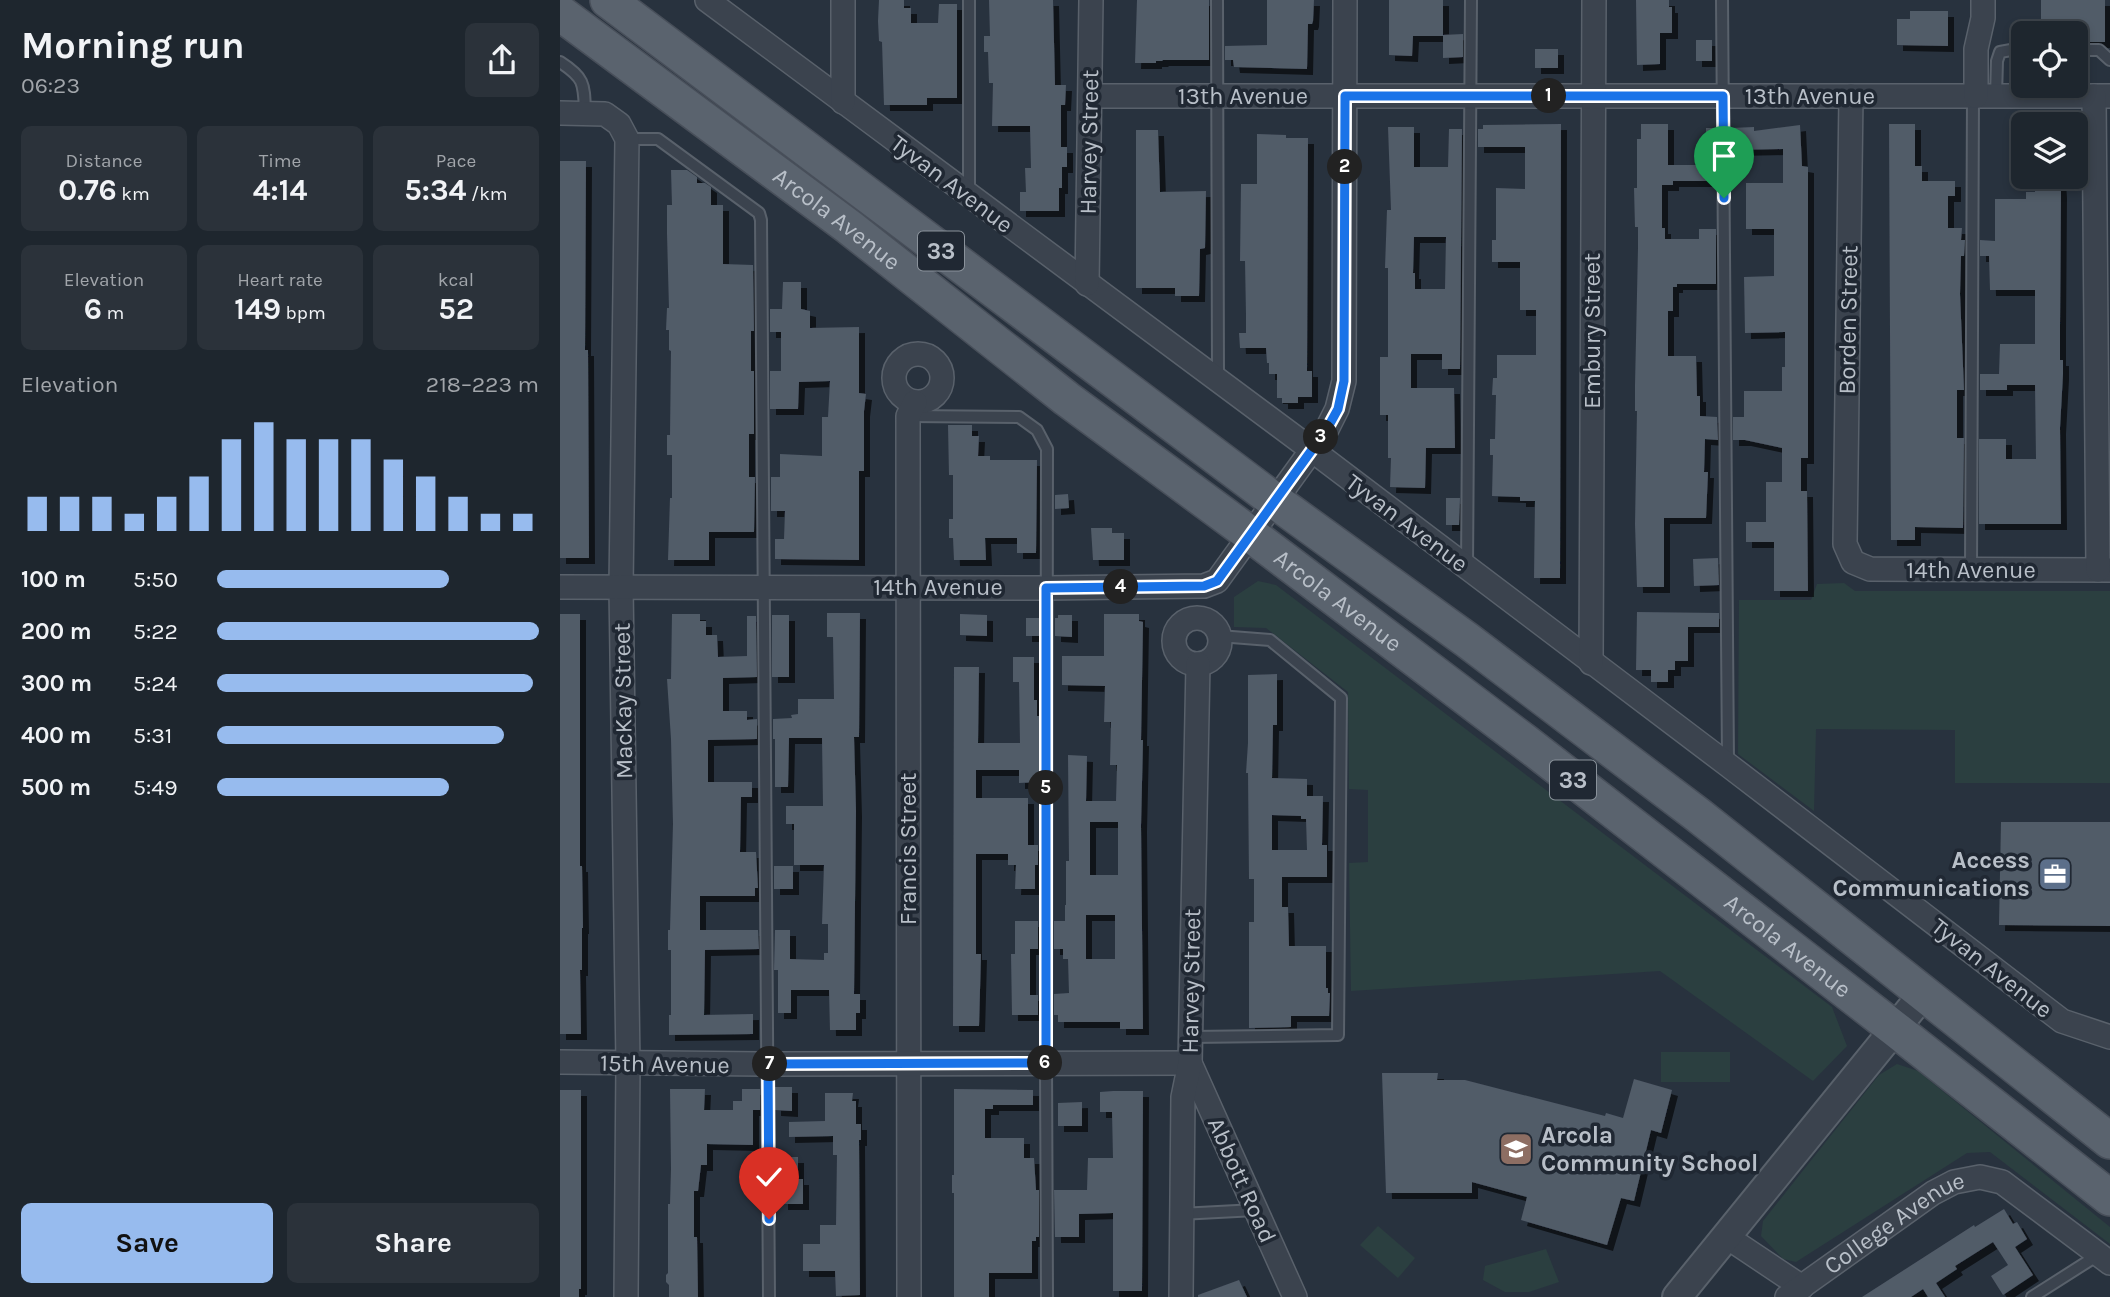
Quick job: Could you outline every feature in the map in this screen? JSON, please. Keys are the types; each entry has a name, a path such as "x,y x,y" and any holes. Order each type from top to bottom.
{"main road":[{"name":"Arcola Avenue","path":"608,0 1698,815 2110,1141"},
{"name":"Arcola Avenue","path":"560,13 849,227 1067,399 1525,742 2110,1198"}],"street":[{"path":"843,0 843,102"},
{"name":"Harvey Street","path":"1087,284 1091,0"},
{"name":"14th Avenue","path":"560,587 1046,588 1204,586 1217,581 1312,450 1338,409 1344,381 1345,0"},
{"name":"Embury Street","path":"1591,663 1594,0"},
{"path":"1982,96 1976,49 1983,18 1983,0"},
{"name":"Tyvan Avenue","path":"714,3 969,197 1312,450 2062,1021 2110,1037"},
{"name":"13th Avenue","path":"1090,96 2102,96"},
{"name":"Borden Street","path":"1845,544 1851,96"},
{"path":"2102,96 2104,570"},
{"path":"560,113 595,113 619,124 626,139"},
{"name":"MacKay Street","path":"626,139 621,587 628,1064 626,1297"},
{"name":"Francis Street","path":"909,1297 908,587 912,409"},
{"name":"14th Avenue","path":"1845,544 1853,562 1870,569 2104,570"},
{"path":"1190,619 1205,619 1217,629 1220,636 1220,644 1212,658 1198,664 1184,660 1175,649 1174,641 1178,628 1190,619"},
{"name":"Harvey Street","path":"1181,1297 1183,1097 1190,1063 1198,664"},
{"path":"1677,1297 1924,993"},
{"name":"15th Avenue","path":"560,1062 1190,1063"},
{"name":"Abbott Road","path":"1190,1063 1295,1297"},
{"name":"College Avenue","path":"1727,1237 1794,1292 1933,1193 1954,1182 1980,1177 2002,1182 2104,1259"}],"lane":[{"path":"969,197 970,0"},
{"path":"1217,0 1218,382"},
{"path":"1467,569 1471,0"},
{"path":"1722,0 1728,765"},
{"path":"1971,570 1982,96 2000,52 2011,50"},
{"path":"2088,50 2099,50 2110,60"},
{"path":"560,62 582,79 595,113"},
{"path":"626,139 658,139 759,213 761,220 769,1297"},
{"path":"912,409 1019,417 1037,430 1047,449 1047,1297"},
{"path":"1190,1037 1338,1035 1340,698 1270,640 1220,636"},
{"path":"1180,1214 1256,1210"},
{"path":"2032,1297 2104,1259"}],"green space":[{"path":"1258,581 1276,585 1832,1007 1847,1046 1813,1081 1660,971 1351,991 1349,863 1368,862 1368,790 1349,789 1348,692 1266,628 1234,627 1234,597"},
{"path":"1844,583 1855,591 2110,591 2110,783 1955,783 1955,730 1816,729 1814,811 1738,754 1739,600 1811,600 1817,584"},
{"path":"1661,1052 1730,1052 1730,1082 1661,1082"},
{"path":"1897,1064 1918,1071 2110,1227 2110,1244 1990,1152 1967,1153 1796,1262 1783,1259 1761,1236 1763,1221 1879,1075"},
{"path":"1378,1226 1415,1258 1398,1278 1360,1245"},
{"path":"1546,1249 1559,1282 1529,1292 1505,1292 1483,1280 1485,1266"}],"building":[{"path":"879,0 904,0 904,8 911,8 911,23 938,23 939,4 957,4 957,98 927,98 927,105 884,105"},
{"path":"989,0 1053,0 1055,85 1066,85 1065,105 1061,105 1061,147 1067,147 1067,167 1062,167 1059,211 1020,211 1020,192 1026,192 1025,168 1031,168 1030,126 992,126 993,83 989,83 988,52 984,52 984,36 990,36"},
{"path":"1137,0 1209,0 1209,60 1135,63"},
{"path":"1267,0 1314,0 1313,21 1308,24 1307,69 1234,67 1233,60 1225,60 1225,46 1267,45"},
{"path":"1389,0 1443,0 1443,36 1413,36 1412,56 1389,55"},
{"path":"1636,0 1669,0 1669,7 1672,7 1672,33 1660,33 1660,64 1637,65"},
{"path":"2041,0 2105,0 2105,42 2088,42 2088,21 2041,21"},
{"path":"1910,11 1948,11 1948,46 1897,45 1897,19 1910,19"},
{"path":"1463,34 1463,57 1443,58 1443,35"},
{"path":"1696,40 1712,40 1712,61 1696,61"},
{"path":"1535,49 1558,49 1558,68 1535,68"},
{"path":"1561,124 1560,578 1534,578 1535,501 1520,501 1520,497 1492,496 1493,455 1490,455 1490,439 1495,439 1496,395 1492,395 1493,378 1497,378 1497,355 1536,355 1536,310 1520,310 1520,262 1492,262 1492,240 1496,240 1496,188 1525,189 1525,147 1478,147 1478,129 1483,129 1483,125"},
{"path":"1641,124 1668,124 1668,165 1706,165 1706,128 1715,128 1716,181 1673,181 1673,185 1662,185 1662,228 1665,228 1665,239 1699,239 1699,229 1716,229 1716,284 1677,284 1677,287 1673,287 1673,311 1668,311 1668,356 1696,356 1700,416 1717,417 1718,440 1705,439 1704,472 1708,472 1706,518 1664,518 1664,587 1637,587 1635,385 1638,227 1635,227 1634,188 1637,188 1637,139 1641,139"},
{"path":"1889,124 1915,124 1915,166 1922,166 1922,181 1955,181 1955,196 1948,196 1948,228 1962,228 1961,240 1965,240 1964,256 1961,256 1960,294 1964,390 1957,390 1957,438 1964,438 1963,528 1915,527 1915,540 1891,540"},
{"path":"1800,125 1802,166 1808,167 1808,458 1801,458 1801,491 1807,491 1808,591 1774,591 1774,542 1746,542 1746,522 1766,522 1766,482 1782,482 1782,448 1733,440 1733,417 1744,417 1744,391 1782,391 1785,332 1745,333 1744,277 1774,276 1774,229 1746,229 1746,183 1783,183 1783,149 1731,150 1731,128 1754,127 1754,131"},
{"path":"1388,127 1414,127 1414,167 1448,167 1449,129 1462,129 1460,369 1442,369 1442,354 1411,354 1411,388 1454,388 1455,448 1426,448 1425,488 1390,487 1388,415 1380,415 1380,357 1388,357 1388,268 1385,268 1387,210 1391,210","holes":["1414,237 1446,237 1445,289 1415,289"]},
{"path":"1136,130 1158,130 1160,192 1206,191 1205,248 1200,249 1199,296 1175,296 1175,288 1136,288"},
{"path":"1257,134 1308,138 1307,371 1312,371 1312,397 1298,397 1298,403 1282,403 1282,398 1277,398 1277,374 1269,374 1266,348 1240,348 1239,333 1246,333 1245,261 1240,261 1241,184 1257,184"},
{"path":"560,161 586,161 585,350 588,350 589,558 560,558"},
{"path":"671,170 687,170 697,177 697,183 705,183 711,187 711,205 723,205 723,264 753,265 754,331 751,331 751,371 754,371 754,434 749,434 749,477 755,477 754,532 709,532 709,560 668,560 672,455 667,455 667,435 670,435 671,351 669,330 666,330 669,308 667,205 672,205"},
{"path":"2035,189 2061,189 2061,524 1979,524 1979,439 2006,439 2006,459 2036,459 2035,385 2007,385 2007,390 1980,390 1980,374 1999,374 2000,344 2035,344 2035,290 1990,290 1989,256 1980,256 1980,240 1995,241 1995,199 2026,199 2026,192 2035,192"},
{"path":"783,282 801,282 801,309 810,311 810,328 859,327 859,393 866,394 864,471 859,471 859,560 775,559 775,539 784,539 785,511 771,511 771,477 780,477 780,454 822,456 822,417 828,417 830,381 799,382 798,409 770,409 770,371 781,371 781,332 770,332 770,309 782,309"},
{"path":"948,425 972,425 972,436 979,436 978,456 990,456 990,460 1037,460 1036,553 1017,553 1017,538 985,538 986,560 954,560 953,538 949,538 949,519 953,519 953,475 949,475"},
{"path":"1068,494 1069,508 1055,509 1055,495"},
{"path":"1446,498 1460,498 1459,525 1446,525"},
{"path":"1091,528 1112,528 1112,533 1124,533 1124,560 1093,560"},
{"path":"1718,558 1719,585 1694,586 1693,559"},
{"path":"1637,612 1719,613 1719,627 1688,627 1688,661 1675,661 1675,670 1668,670 1668,682 1651,682 1651,670 1636,670"},
{"path":"827,613 860,613 859,737 854,737 854,994 860,994 856,1030 830,1030 829,990 791,990 791,1013 778,1013 778,970 774,970 775,930 790,930 790,959 824,960 824,953 828,953 828,924 822,924 824,865 794,865 794,824 786,824 786,806 823,806 822,738 789,738 788,787 775,787 773,739 773,719 792,718 791,715 798,714 798,699 834,699 833,637 827,637"},
{"path":"560,614 580,614 580,866 583,928 580,970 581,1034 560,1034"},
{"path":"672,614 700,614 700,621 706,621 706,635 717,635 718,657 747,656 747,616 756,616 757,677 723,678 723,711 747,711 747,720 757,719 757,739 708,740 708,782 752,782 752,797 741,797 740,852 756,852 758,888 755,888 755,896 700,896 700,930 758,930 759,949 705,950 704,1015 753,1014 753,1034 669,1035 671,950 668,950 668,930 673,824 667,679 671,679"},
{"path":"960,614 987,615 987,636 960,635"},
{"path":"1104,614 1139,614 1139,621 1143,622 1143,1029 1120,1029 1120,1022 1058,1022 1058,1015 1054,1015 1054,994 1069,993 1068,959 1063,959 1063,949 1054,949 1054,921 1065,921 1066,861 1069,861 1068,755 1087,756 1086,801 1116,801 1117,765 1110,765 1111,722 1104,722 1105,686 1062,685 1062,656 1104,656","holes":["1090,822 1118,822 1118,875 1090,875","1086,915 1115,915 1115,959 1086,959"]},
{"path":"772,615 789,615 789,677 772,677"},
{"path":"1058,615 1072,615 1072,637 1055,636 1055,618 1058,618"},
{"path":"1026,618 1039,618 1039,636 1026,636"},
{"path":"1013,657 1034,657 1034,700 1037,700 1039,716 1039,782 1019,783 1019,770 976,770 976,798 1028,798 1028,845 1038,845 1035,889 1015,889 1016,865 1008,865 1008,854 976,854 976,954 981,954 979,1026 953,1026 954,667 979,667 978,743 1020,743 1019,682 1013,682"},
{"path":"1277,674 1277,725 1273,725 1272,778 1307,779 1307,796 1323,796 1322,845 1327,845 1327,877 1282,877 1282,907 1288,907 1289,946 1326,946 1329,1016 1291,1016 1291,1027 1249,1028 1249,922 1254,922 1254,879 1249,879 1246,773 1248,675","holes":["1272,815 1301,816 1301,819 1306,819 1307,850 1272,850"]},
{"name":"Access Communications","path":"2001,822 2110,822 2110,926 1999,925"},
{"path":"774,866 793,866 793,889 774,889"},
{"path":"1015,921 1038,921 1038,949 1030,949 1030,995 1038,995 1038,1015 1012,1015 1011,954 1015,954"},
{"name":"Arcola Community School","path":"1382,1073 1438,1073 1437,1080 1465,1080 1605,1116 1606,1113 1623,1118 1634,1079 1672,1090 1661,1133 1651,1130 1634,1201 1621,1198 1607,1245 1521,1220 1527,1197 1472,1182 1472,1193 1386,1193"},
{"path":"775,1087 792,1087 792,1111 775,1110"},
{"path":"670,1089 705,1089 704,1110 733,1110 733,1101 742,1101 742,1089 760,1089 760,1110 753,1110 753,1145 707,1144 707,1165 701,1165 698,1191 694,1191 698,1297 669,1297 669,1285 666,1282 671,1169"},
{"path":"954,1089 1033,1090 1033,1105 993,1105 993,1109 985,1109 985,1138 1024,1138 1024,1158 1034,1158 1036,1190 1039,1190 1039,1237 1032,1241 1032,1273 989,1273 989,1297 954,1297"},
{"path":"560,1090 581,1090 579,1297 560,1297"},
{"path":"1143,1091 1142,1291 1113,1291 1113,1213 1079,1214 1079,1237 1055,1237 1054,1190 1087,1190 1088,1158 1113,1158 1112,1112 1100,1112 1100,1092"},
{"path":"825,1093 853,1093 852,1101 856,1101 856,1124 861,1124 860,1295 836,1296 835,1271 803,1271 803,1244 820,1244 820,1225 836,1225 837,1155 833,1155 833,1136 789,1137 789,1122 825,1121"},
{"path":"1082,1102 1082,1126 1058,1126 1058,1103"},
{"path":"779,1157 798,1157 798,1179 803,1179 803,1204 782,1204"},
{"path":"2004,1209 2013,1224 2017,1222 2027,1239 2015,1247 2033,1275 2003,1295 1991,1276 2008,1265 1993,1242 1955,1266 1957,1269 1936,1283 1945,1297 1928,1297 1923,1289 1911,1297 1862,1297 1974,1225 1975,1227"},
{"path":"1239,1280 1247,1297 1198,1297 1198,1295"}],"place":[{"name":"Access Communications","path":"2055,874"},
{"name":"Arcola Community School","path":"1516,1149"}],"route":[{"path":"769,1219 768,1064 1046,1063 1046,588 1204,586 1217,581 1327,429 1338,409 1344,381 1345,96 1723,96 1724,198"}]}
